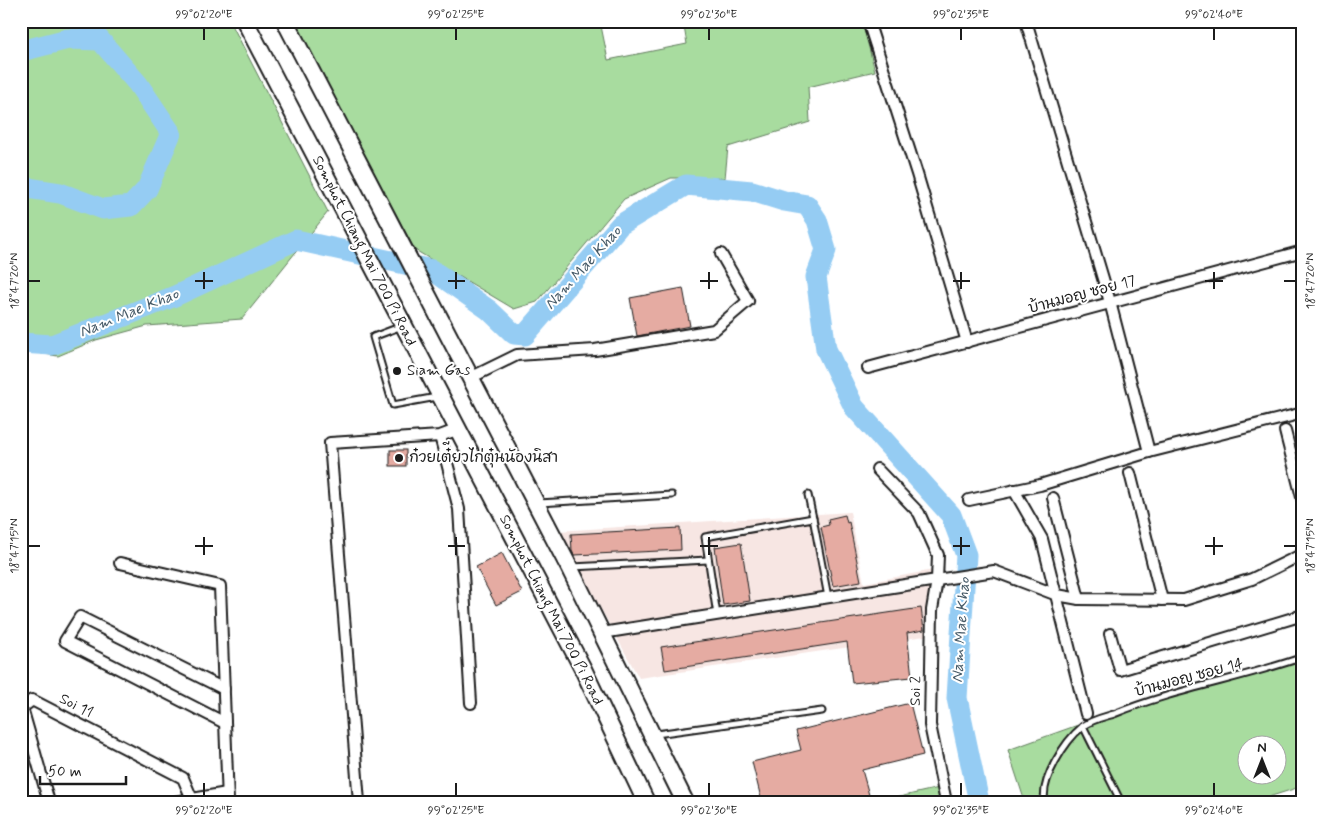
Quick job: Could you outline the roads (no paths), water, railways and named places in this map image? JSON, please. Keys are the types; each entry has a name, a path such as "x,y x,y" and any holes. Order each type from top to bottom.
{"main road":[{"name":"Somphot Chiang Mai 700 Pi Road","path":"245,21 456,430 583,670 646,802"},
{"path":"285,21 534,503 569,567 685,802"}],"street":[{"path":"868,21 917,174 967,342"},
{"path":"1026,21 1110,302 1149,452"},
{"name":"บ้านมอญ ซอย 17","path":"868,368 1303,251"},
{"path":"470,378 517,355 595,350 714,330 748,301 721,254"},
{"path":"969,500 1014,490 1149,452 1303,412"},
{"path":"359,802 330,442 440,436 456,430"},
{"path":"1285,431 1303,501"},
{"path":"440,436 459,509 471,703"},
{"name":"Soi 2","path":"877,469 919,513 938,555 942,580 932,610 930,725 946,802"},
{"path":"1130,474 1162,600"},
{"path":"1014,490 1042,539 1086,714"},
{"path":"1053,498 1079,599"},
{"path":"602,633 994,571 1057,595 1079,599 1184,600 1220,590 1260,575 1303,554"},
{"path":"120,563 220,586 227,797 175,802"},
{"path":"1110,634 1120,670 1303,615"},
{"path":"224,689 80,617 65,641 225,723"},
{"name":"Soi 11","path":"49,802 22,708 23,702 32,700 183,778 192,799"}],"lane":[{"path":"403,326 373,337 394,405 439,396"},
{"path":"534,503 672,495"},
{"path":"808,495 828,597"},
{"path":"716,615 705,537 812,518"},
{"path":"569,567 708,560"},
{"name":"บ้านมอญ ซอย 14","path":"1083,726 1138,704 1256,674 1303,658"},
{"path":"652,735 822,711"},
{"path":"1044,802 1043,792 1054,762 1083,726 1121,802"}],"waterway":[{"name":"Nam Mae Khao","path":"21,51 68,39 100,40 138,84 171,133 147,189 131,206 103,209 60,193 21,187"},
{"name":"Nam Mae Khao","path":"21,343 52,345 175,296 296,240 432,270 489,310 514,334 525,335 620,225 686,185 752,191 784,201 807,205 817,220 826,250 816,277 826,349 854,407 951,515 966,555 957,698 979,802"}],"place":[{"name":"Siam Gas","path":"397,371"},
{"name":"ก๋วยเต๋ียวไก่ตุ๋นนัองนิสา","path":"399,458"}]}
